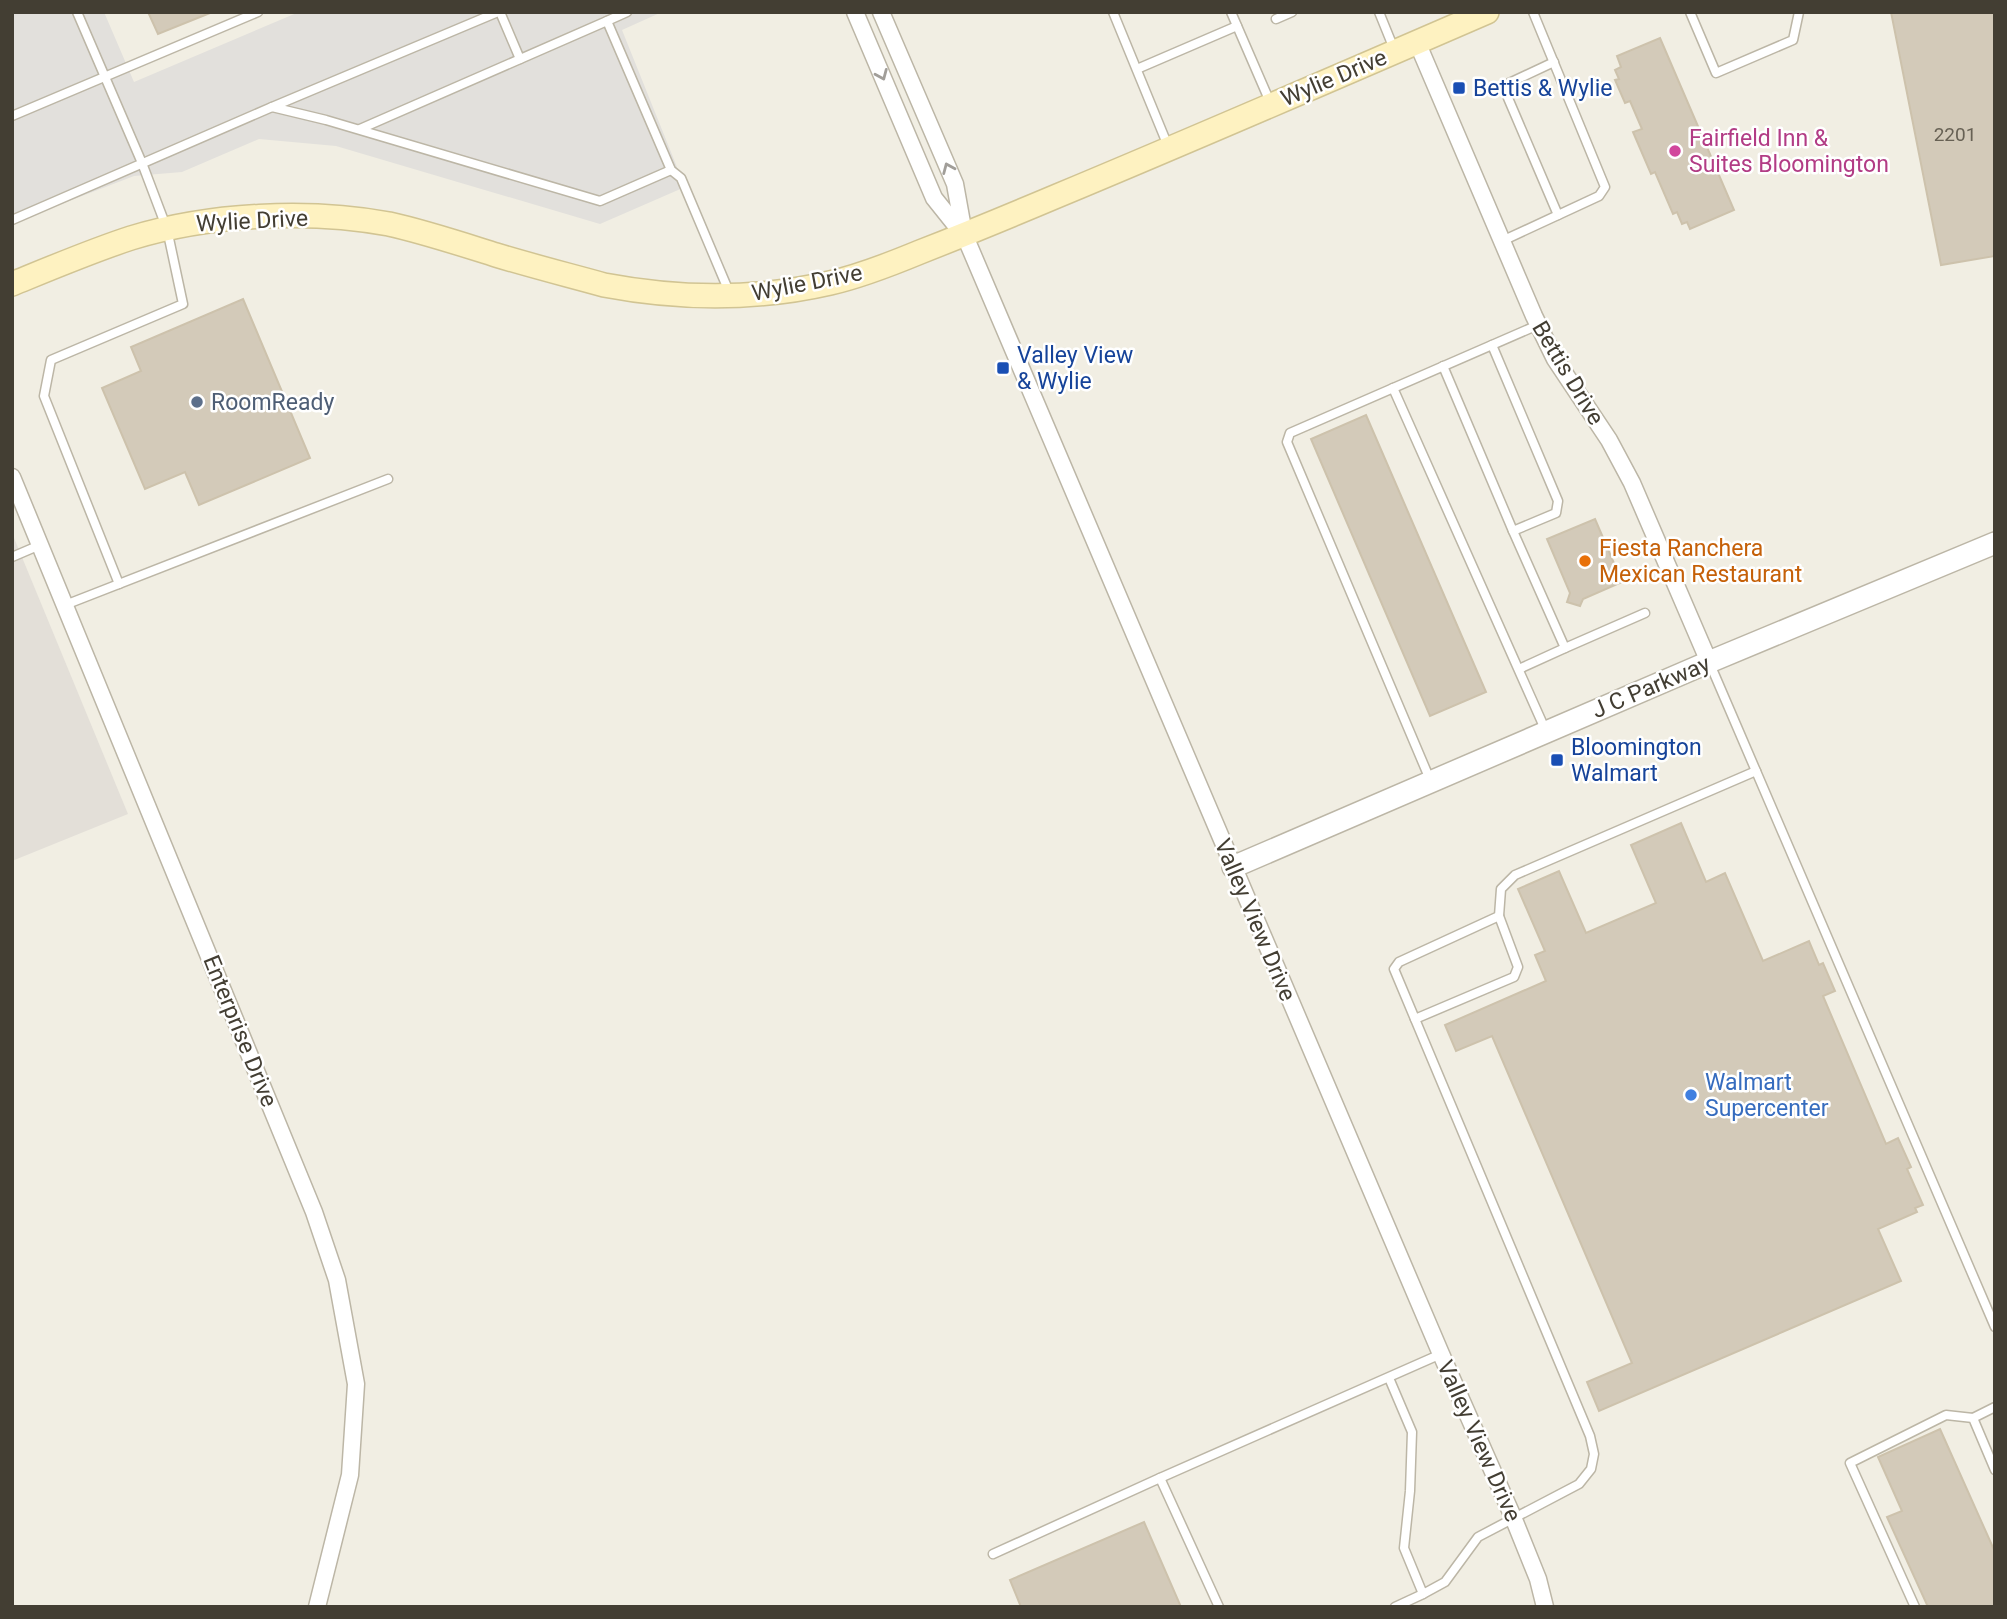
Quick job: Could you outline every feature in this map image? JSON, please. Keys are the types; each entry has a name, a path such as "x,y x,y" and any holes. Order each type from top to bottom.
{"main road":[{"name":"Wylie Drive","path":"12,284 85,254 167,229 221,219 345,218 390,225 604,285 657,293 759,295 830,283 869,272 964,234 1170,149 1487,12"}],"street":[{"name":"Valley View Drive","path":"855,12 934,198 964,234"},
{"name":"Valley View Drive","path":"881,12 955,184 964,234 1513,1517 1538,1579 1545,1607"},
{"name":"Bettis Drive","path":"1417,42 1538,325 1555,359 1609,440 1632,483 1709,662"},
{"name":"Enterprise Drive","path":"12,477 314,1212 337,1280 356,1384 350,1475 317,1607"},
{"name":"J C Parkway","path":"1233,867 1709,662 1995,543"}],"lane":[{"path":"77,12 142,163 167,229 183,304 51,360 44,396 119,584"},
{"path":"12,116 258,12"},
{"path":"12,220 499,12 520,59"},
{"path":"359,130 627,12"},
{"path":"1113,12 1170,149"},
{"path":"1231,12 1272,105"},
{"path":"1276,19 1292,12"},
{"path":"1379,12 1395,52"},
{"path":"1502,240 1599,196 1605,187 1533,12"},
{"path":"1690,12 1716,73 1793,40 1798,12"},
{"path":"607,21 671,170 681,178 731,295"},
{"path":"1137,69 1237,26"},
{"path":"1554,62 1507,84 1508,98 1558,215"},
{"path":"272,107 600,201 671,170"},
{"path":"1431,782 1287,442 1290,433 1538,325"},
{"path":"1492,345 1558,501 1556,513 1513,531"},
{"path":"1443,366 1564,648"},
{"path":"1393,388 1546,732"},
{"path":"65,605 388,479"},
{"path":"12,556 40,545"},
{"path":"1518,669 1645,613"},
{"path":"1709,662 1995,1327"},
{"path":"1415,1019 1514,976 1518,967 1499,916 1502,889 1515,875 1756,771"},
{"path":"1395,1607 1446,1582 1478,1538 1579,1484 1591,1469 1594,1454 1590,1436 1546,1327 1394,969 1398,962 1499,916"},
{"path":"993,1553 1441,1354"},
{"path":"1389,1378 1412,1432 1404,1548 1423,1594"},
{"path":"1915,1607 1850,1463 1947,1415 1973,1418 1995,1407"},
{"path":"1973,1418 1995,1470"},
{"path":"1160,1478 1219,1607"}],"shaded area":[{"path":"12,12 104,12 134,82 299,12 662,12 622,30 685,187 600,224 336,146 259,139 182,172 134,176 12,223"},
{"path":"12,533 128,814 12,861"}],"building":[{"path":"148,12 210,12 210,13 158,34"},
{"path":"1891,12 1995,12 1995,256 1941,265"},
{"name":"Fairfield Inn & Suites Bloomington","path":"1660,38 1734,210 1690,229 1687,222 1682,224 1677,212 1673,214 1655,172 1651,174 1633,132 1642,129 1630,101 1625,103 1615,80 1619,79 1615,70 1621,67 1617,56"},
{"path":"243,299 310,458 199,505 185,472 145,489 102,388 141,371 131,347"},
{"path":"1366,415 1486,692 1430,716 1311,439"},
{"name":"Fiesta Ranchera Mexican Restaurant","path":"1595,519 1622,582 1583,599 1580,606 1567,602 1570,593 1547,539"},
{"name":"Walmart Supercenter","path":"1681,823 1706,882 1725,873 1763,961 1809,941 1819,965 1823,963 1835,991 1823,996 1886,1144 1898,1138 1911,1167 1907,1169 1923,1205 1915,1208 1917,1212 1878,1229 1901,1281 1599,1411 1587,1382 1632,1363 1492,1036 1456,1051 1445,1025 1546,981 1535,955 1545,951 1518,889 1559,871 1586,933 1656,903 1631,845"},
{"path":"1940,1429 1995,1552 1995,1607 1928,1607 1887,1517 1902,1511 1878,1457"},
{"path":"1144,1522 1181,1607 1021,1607 1010,1580"}],"place":[{"name":"Bettis & Wylie","path":"1459,88"},
{"name":"Fairfield Inn & Suites Bloomington","path":"1675,151"},
{"name":"Valley View & Wylie","path":"1003,368"},
{"name":"RoomReady","path":"197,402"},
{"name":"Fiesta Ranchera Mexican Restaurant","path":"1585,561"},
{"name":"Bloomington Walmart","path":"1557,760"},
{"name":"Walmart Supercenter","path":"1691,1095"}]}
